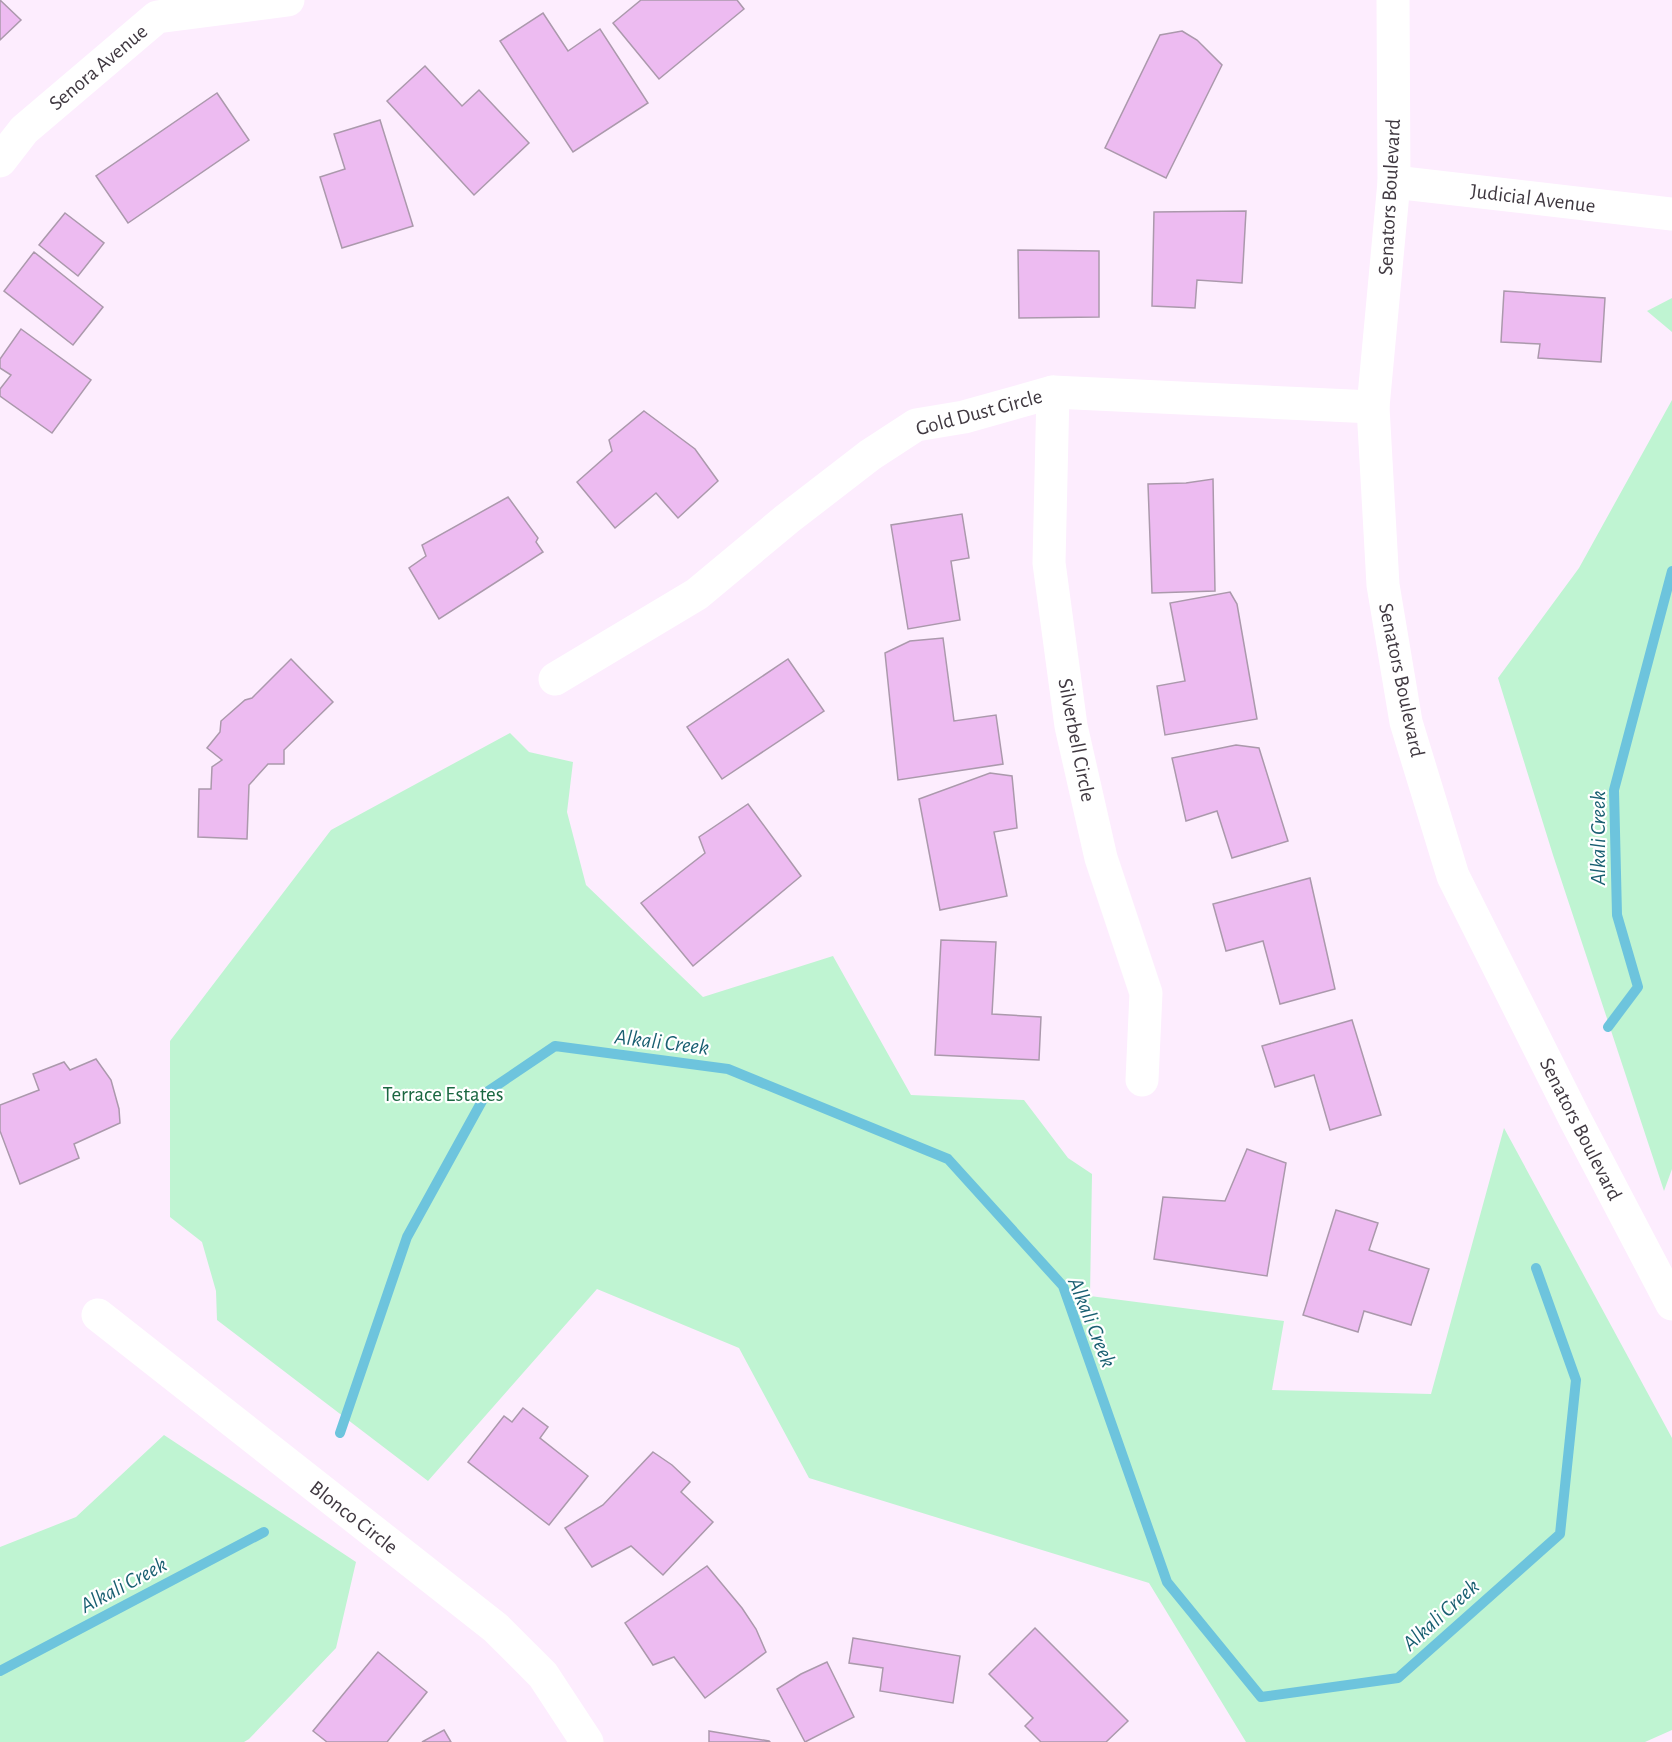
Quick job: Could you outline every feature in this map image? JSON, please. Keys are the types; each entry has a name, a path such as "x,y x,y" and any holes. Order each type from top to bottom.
{"street":[{"name":"Senora Avenue","path":"0,161 24,130 157,17 288,0"},
{"name":"Senators Boulevard","path":"1393,0 1394,182 1373,407 1383,585 1406,722 1453,876 1562,1094 1672,1304"},
{"name":"Judicial Avenue","path":"1394,182 1672,214"},
{"name":"Gold Dust Circle","path":"555,679 697,594 787,519 870,455 916,425 964,417 1053,392 1373,407"},
{"name":"Silverbell Circle","path":"1053,392 1049,563 1071,726 1101,858 1146,993 1142,1080"},
{"name":"Blonco Circle","path":"98,1316 496,1628 543,1676 587,1742"}],"green space":[{"path":"1672,298 1672,332 1647,311"},
{"path":"1672,400 1672,1169 1664,1191 1553,855 1498,678 1579,568"},
{"name":"Terrace Estates","path":"510,733 529,752 573,762 567,812 586,885 703,997 833,956 911,1095 1024,1100 1068,1158 1092,1174 1090,1296 1284,1321 1272,1390 1431,1394 1504,1128 1672,1438 1672,1730 1645,1742 1246,1742 1149,1583 809,1478 739,1348 597,1289 428,1481 217,1320 216,1291 202,1242 170,1217 170,1041 331,830"},
{"path":"164,1435 356,1562 336,1648 244,1742 0,1742 0,1547 76,1517"}],"building":[{"path":"0,0 21,20 0,40"},
{"path":"641,0 737,0 744,9 659,79 613,23"},
{"path":"543,13 568,51 600,29 648,103 573,152 500,41"},
{"path":"1182,31 1197,40 1222,65 1166,178 1105,148 1160,35"},
{"path":"425,66 462,106 479,90 529,143 474,195 387,101"},
{"path":"217,93 249,140 128,223 96,176"},
{"path":"380,120 413,226 342,248 320,177 345,169 334,134"},
{"path":"1246,211 1242,283 1197,280 1195,308 1152,306 1154,212"},
{"path":"65,213 104,243 78,276 39,245"},
{"path":"1018,250 1099,251 1099,317 1019,318"},
{"path":"34,252 103,307 73,345 4,291"},
{"path":"1504,291 1605,298 1601,362 1538,358 1540,344 1501,342"},
{"path":"21,329 91,380 52,433 0,396 0,389 11,375 0,368 0,359"},
{"path":"644,411 695,449 718,481 678,518 656,493 615,528 577,482 612,451 609,440"},
{"path":"1213,479 1215,591 1152,593 1148,484 1186,483"},
{"path":"508,497 538,538 536,542 543,552 439,619 409,568 426,556 422,545"},
{"path":"962,514 969,558 951,561 960,620 908,629 891,525"},
{"path":"1230,592 1237,604 1257,719 1165,735 1157,686 1185,681 1170,603"},
{"path":"943,638 954,721 996,715 1003,764 898,780 885,653 910,641"},
{"path":"291,659 333,702 284,750 284,764 268,764 249,785 247,839 198,837 199,789 211,789 212,767 222,760 207,748 220,732 221,721 245,700 252,698"},
{"path":"788,659 824,711 722,779 687,727"},
{"path":"1236,745 1259,748 1288,841 1232,858 1217,811 1186,821 1172,758"},
{"path":"990,773 1012,776 1017,828 994,832 1007,896 940,910 919,799"},
{"path":"748,804 801,876 693,966 641,903 705,853 699,837"},
{"path":"1310,878 1335,989 1280,1004 1263,941 1226,951 1213,904"},
{"path":"941,940 996,942 992,1014 1041,1017 1039,1060 935,1055"},
{"path":"1352,1020 1381,1115 1330,1130 1314,1075 1275,1087 1262,1046"},
{"path":"96,1059 111,1080 119,1109 120,1123 74,1144 79,1158 20,1184 0,1131 0,1105 39,1090 33,1074 64,1062 70,1070"},
{"path":"1247,1149 1286,1163 1267,1276 1154,1259 1163,1197 1225,1201"},
{"path":"1336,1210 1378,1223 1369,1250 1429,1269 1411,1325 1364,1311 1358,1332 1303,1315"},
{"path":"523,1408 548,1427 540,1438 588,1476 549,1525 468,1462 504,1416 512,1422"},
{"path":"653,1452 672,1465 690,1482 681,1492 713,1522 663,1575 631,1546 592,1567 565,1528 603,1505"},
{"path":"707,1566 742,1608 756,1629 766,1652 705,1698 674,1657 653,1665 625,1623"},
{"path":"1035,1628 1128,1721 1106,1742 1041,1742 1025,1726 1033,1718 989,1674"},
{"path":"853,1638 960,1656 953,1703 880,1691 883,1668 849,1663"},
{"path":"378,1652 427,1692 387,1742 327,1742 313,1731"},
{"path":"827,1662 854,1717 805,1742 777,1689"},
{"path":"444,1730 451,1742 422,1742"},
{"path":"709,1731 769,1741 770,1742 709,1742"}],"waterway":[{"name":"Alkali Creek","path":"1608,1027 1638,987 1617,915 1614,790 1672,571"},
{"name":"Alkali Creek","path":"340,1433 407,1237 487,1092 555,1046 728,1069 948,1159 1063,1286 1167,1582 1261,1697 1398,1678 1560,1534 1576,1380 1536,1268"},
{"name":"Alkali Creek","path":"0,1671 264,1532"}]}
